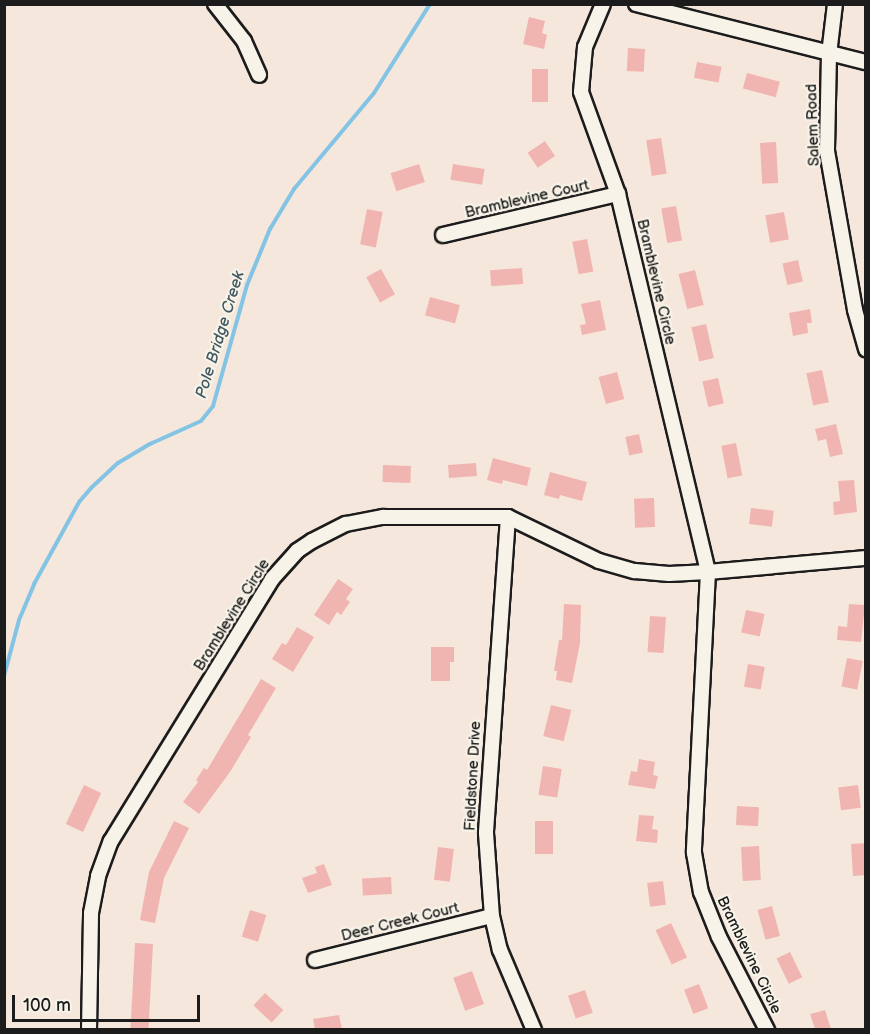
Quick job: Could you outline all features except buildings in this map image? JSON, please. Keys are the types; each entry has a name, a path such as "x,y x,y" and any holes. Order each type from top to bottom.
{"street":[{"path":"215,4 244,41 260,75"},
{"name":"Bramblevine Circle","path":"603,4 585,46 581,92 618,195 708,572 694,853 701,892 719,937 767,1029"},
{"path":"636,4 866,62"},
{"name":"Salem Road","path":"835,4 828,54 827,152 855,310 866,349"},
{"name":"Bramblevine Court","path":"443,235 618,195"},
{"name":"Bramblevine Circle","path":"89,1029 90,922 94,894 104,859 126,814 272,579 290,558 312,540 346,524 382,517 508,517 599,561 635,571 669,574 708,572 866,558"},
{"name":"Fieldstone Drive","path":"508,517 486,833 492,916 508,971 534,1029"},
{"name":"Deer Creek Court","path":"315,960 492,916"}],"waterway":[{"name":"Pole Bridge Creek","path":"4,676 19,620 34,584 79,502 118,463 150,444 201,421 213,406 247,285 270,229 294,189 374,93 430,4"}]}
